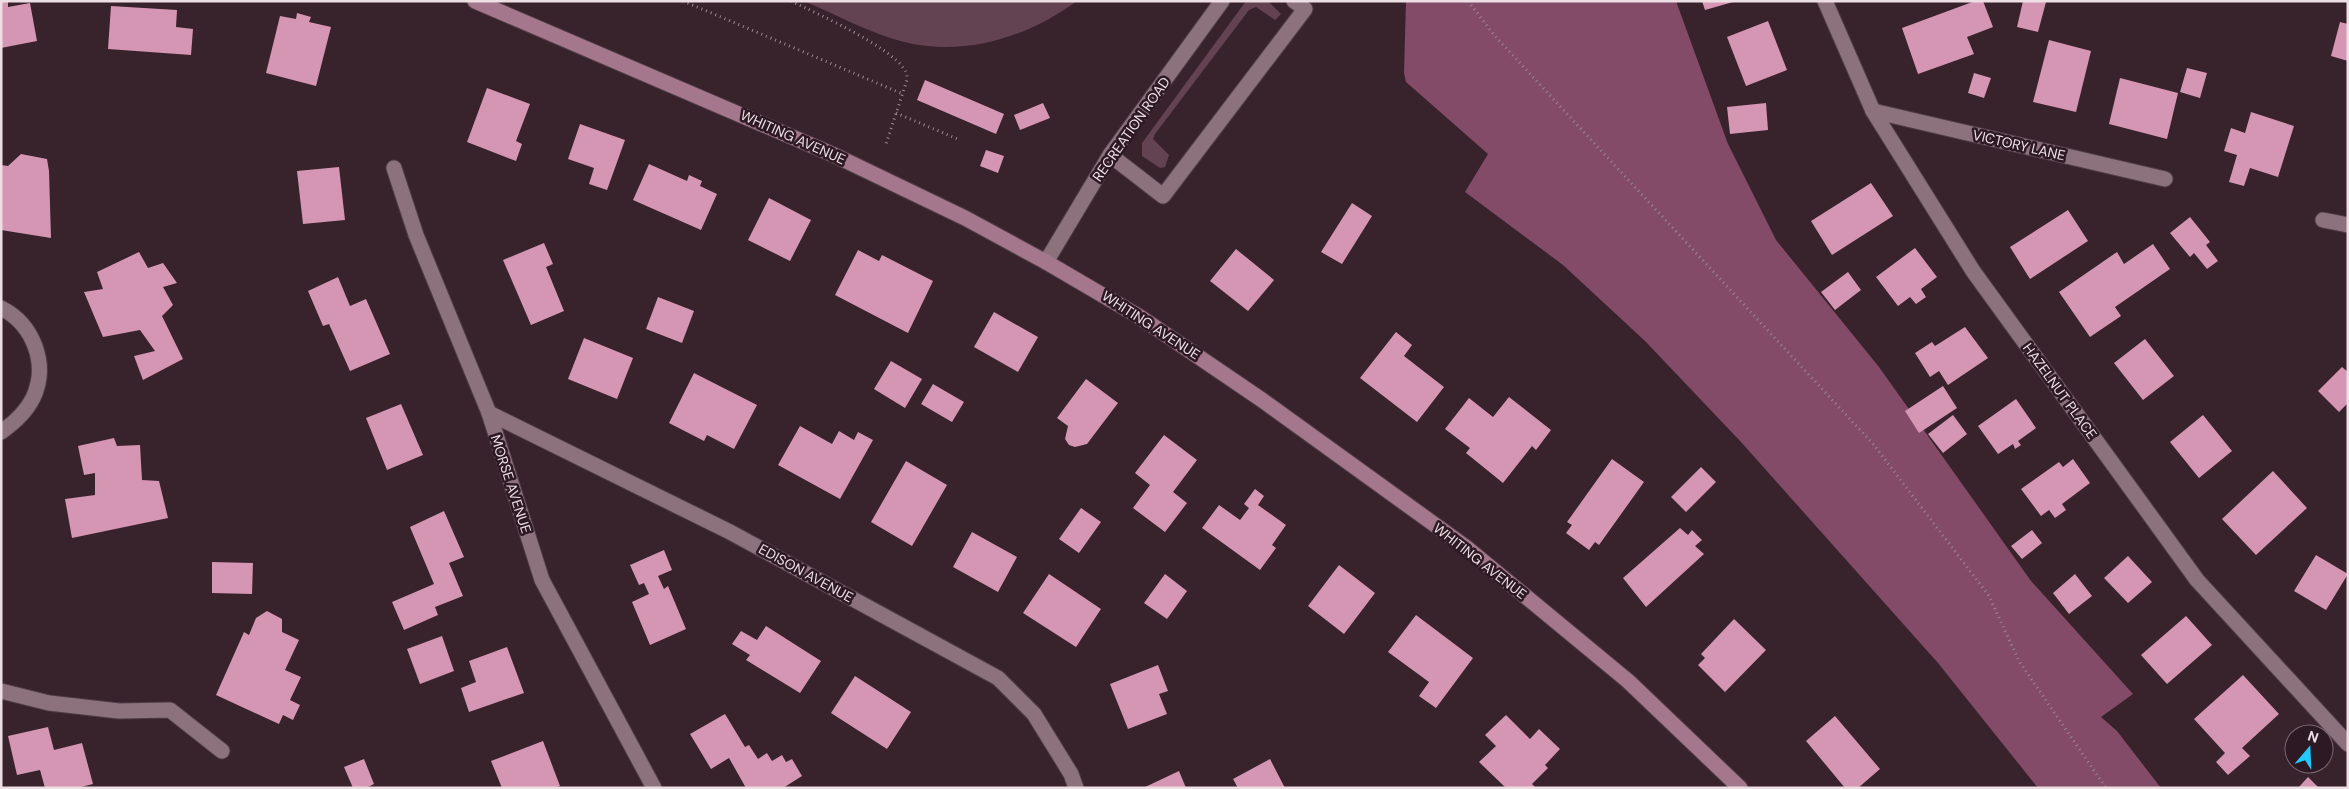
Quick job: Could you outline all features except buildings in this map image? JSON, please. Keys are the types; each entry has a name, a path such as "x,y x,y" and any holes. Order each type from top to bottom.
{"street":[{"name":"WHITING AVENUE","path":"475,1 834,156 966,218 1132,312 1204,359 1466,548 1628,681 1740,788"},
{"name":"RECREATION ROAD","path":"1046,262 1110,155 1222,1"},
{"path":"1110,155 1163,196 1305,9 1294,1"},
{"name":"HAZELNUT PLACE","path":"1825,1 1873,111 1972,270 2197,580 2348,744"},
{"name":"VICTORY LANE","path":"1873,111 2165,179"},
{"name":"MORSE AVENUE","path":"394,168 416,235 489,413 542,580 654,788"},
{"path":"2323,220 2348,225"},
{"path":"1,308 12,313 28,330 37,352 39,375 33,398 25,411 1,432"},
{"name":"EDISON AVENUE","path":"489,413 730,532 998,678 1034,714 1071,774 1076,788"},
{"path":"1,691 49,703 119,710 170,710 222,751"}],"path":[{"path":"684,1 903,94"},
{"path":"791,1 882,50 903,67 907,73 903,94 886,144"},
{"path":"1468,1 1494,35 1874,445 1989,596 2019,661 2106,788"},
{"path":"896,113 960,140"}],"shaded area":[{"path":"804,1 1077,1 1038,25 1017,34 995,41 950,47 927,46 891,38 866,29"},
{"path":"1246,1 1268,1 1281,14 1275,20 1256,7 1249,10 1155,134 1153,139 1169,155 1165,167 1160,168 1142,156 1142,143"},
{"path":"1406,1 1676,1 1728,144 1776,240 1879,367 2031,581 2133,694 2101,717 2117,731 2161,788 2038,788 1938,663 1741,442 1645,341 1563,265 1465,192 1488,154 1406,82 1404,73"}]}
